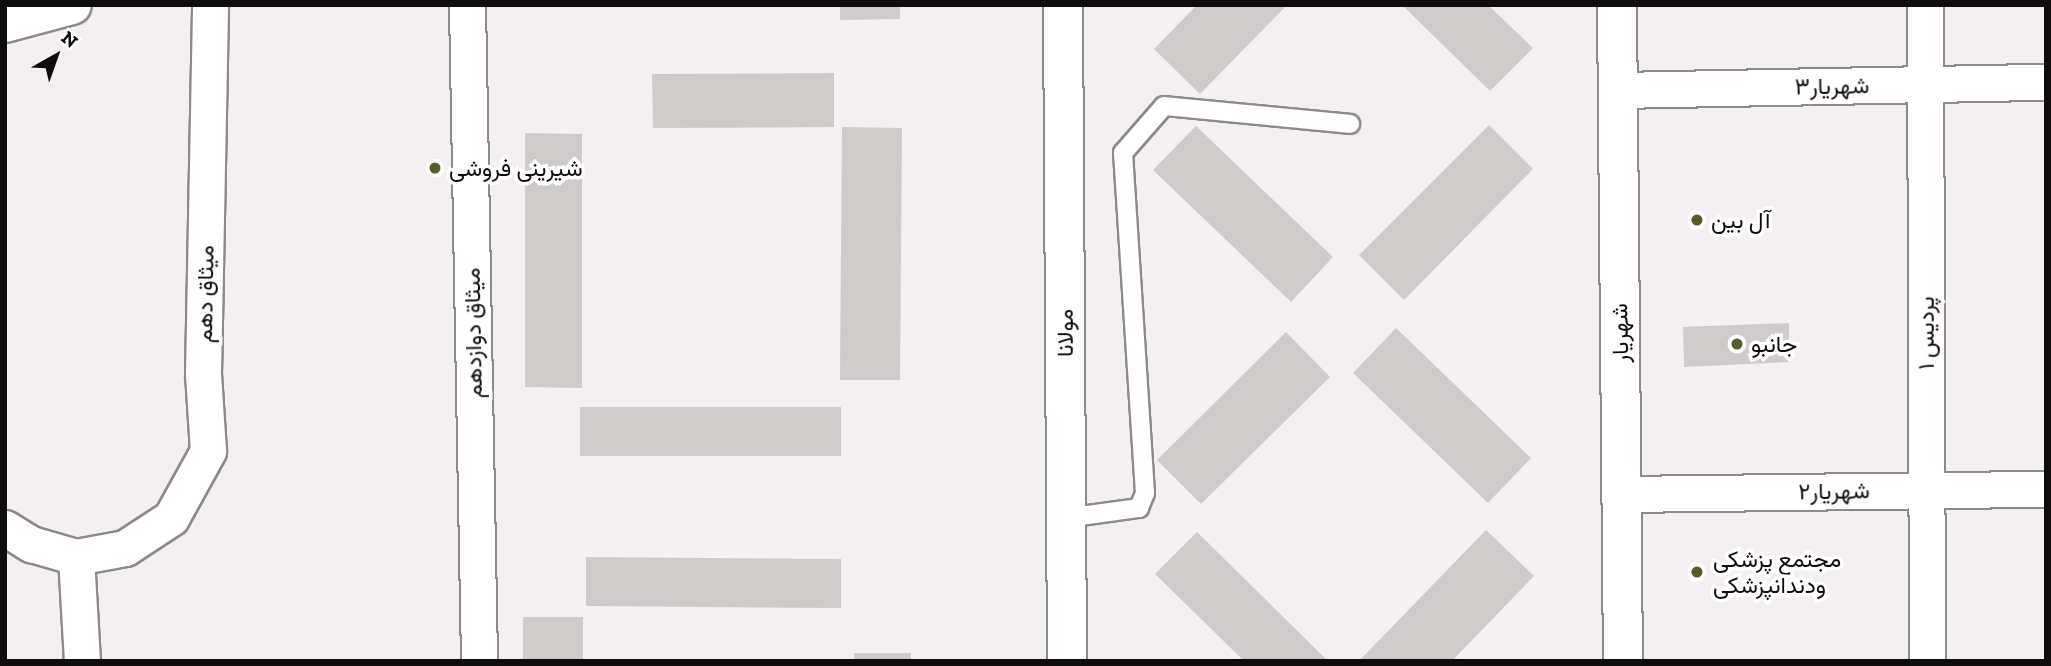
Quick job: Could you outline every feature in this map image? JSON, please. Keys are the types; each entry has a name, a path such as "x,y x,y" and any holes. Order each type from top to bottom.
{"main road":[{"path":"5,23 72,5"},
{"name":"مولانا","path":"1063,5 1067,661"},
{"name":"شهریار","path":"1617,5 1623,661"}],"street":[{"name":"میثاق دهم","path":"76,557 125,548 171,517 208,451 203,374 210,5"},
{"name":"میثاق دوازدهم","path":"467,5 479,661"},
{"name":"پردیس ۱","path":"1925,5 1927,661"},
{"name":"شهریار۳","path":"1618,90 2046,82"},
{"name":"شهریار۲","path":"1622,494 2046,489"},
{"path":"5,527 31,544 76,557 82,661"}],"lane":[{"path":"1066,518 1139,508 1145,493 1123,153 1164,106 1350,124"}],"building":[{"path":"840,5 900,5 900,19 840,20"},
{"path":"1197,5 1287,5 1200,94 1154,49"},
{"path":"1402,5 1488,5 1533,48 1490,91"},
{"path":"834,73 834,127 653,128 652,74"},
{"path":"1489,125 1533,169 1404,300 1359,255"},
{"path":"1196,126 1333,257 1291,302 1153,170"},
{"path":"842,127 902,128 900,380 840,380"},
{"path":"525,133 582,134 582,388 525,387"},
{"name":"جانبو","path":"1789,323 1789,362 1684,367 1683,327"},
{"path":"1396,328 1531,458 1488,503 1353,373"},
{"path":"1286,332 1330,377 1201,504 1157,460"},
{"path":"580,407 841,407 841,456 580,456"},
{"path":"1486,530 1534,576 1452,661 1359,661"},
{"path":"1197,532 1328,661 1244,661 1155,574"},
{"path":"586,557 841,559 841,608 586,606"},
{"path":"523,617 583,617 583,661 523,661"},
{"path":"854,653 911,653 911,661 854,661"}],"place":[{"name":"شیرینی فروشی","path":"435,168"},
{"name":"آل بین","path":"1697,220"},
{"name":"جانبو","path":"1737,344"},
{"name":"مجتمع پزشکی ودندانپزشکی","path":"1697,572"}]}
